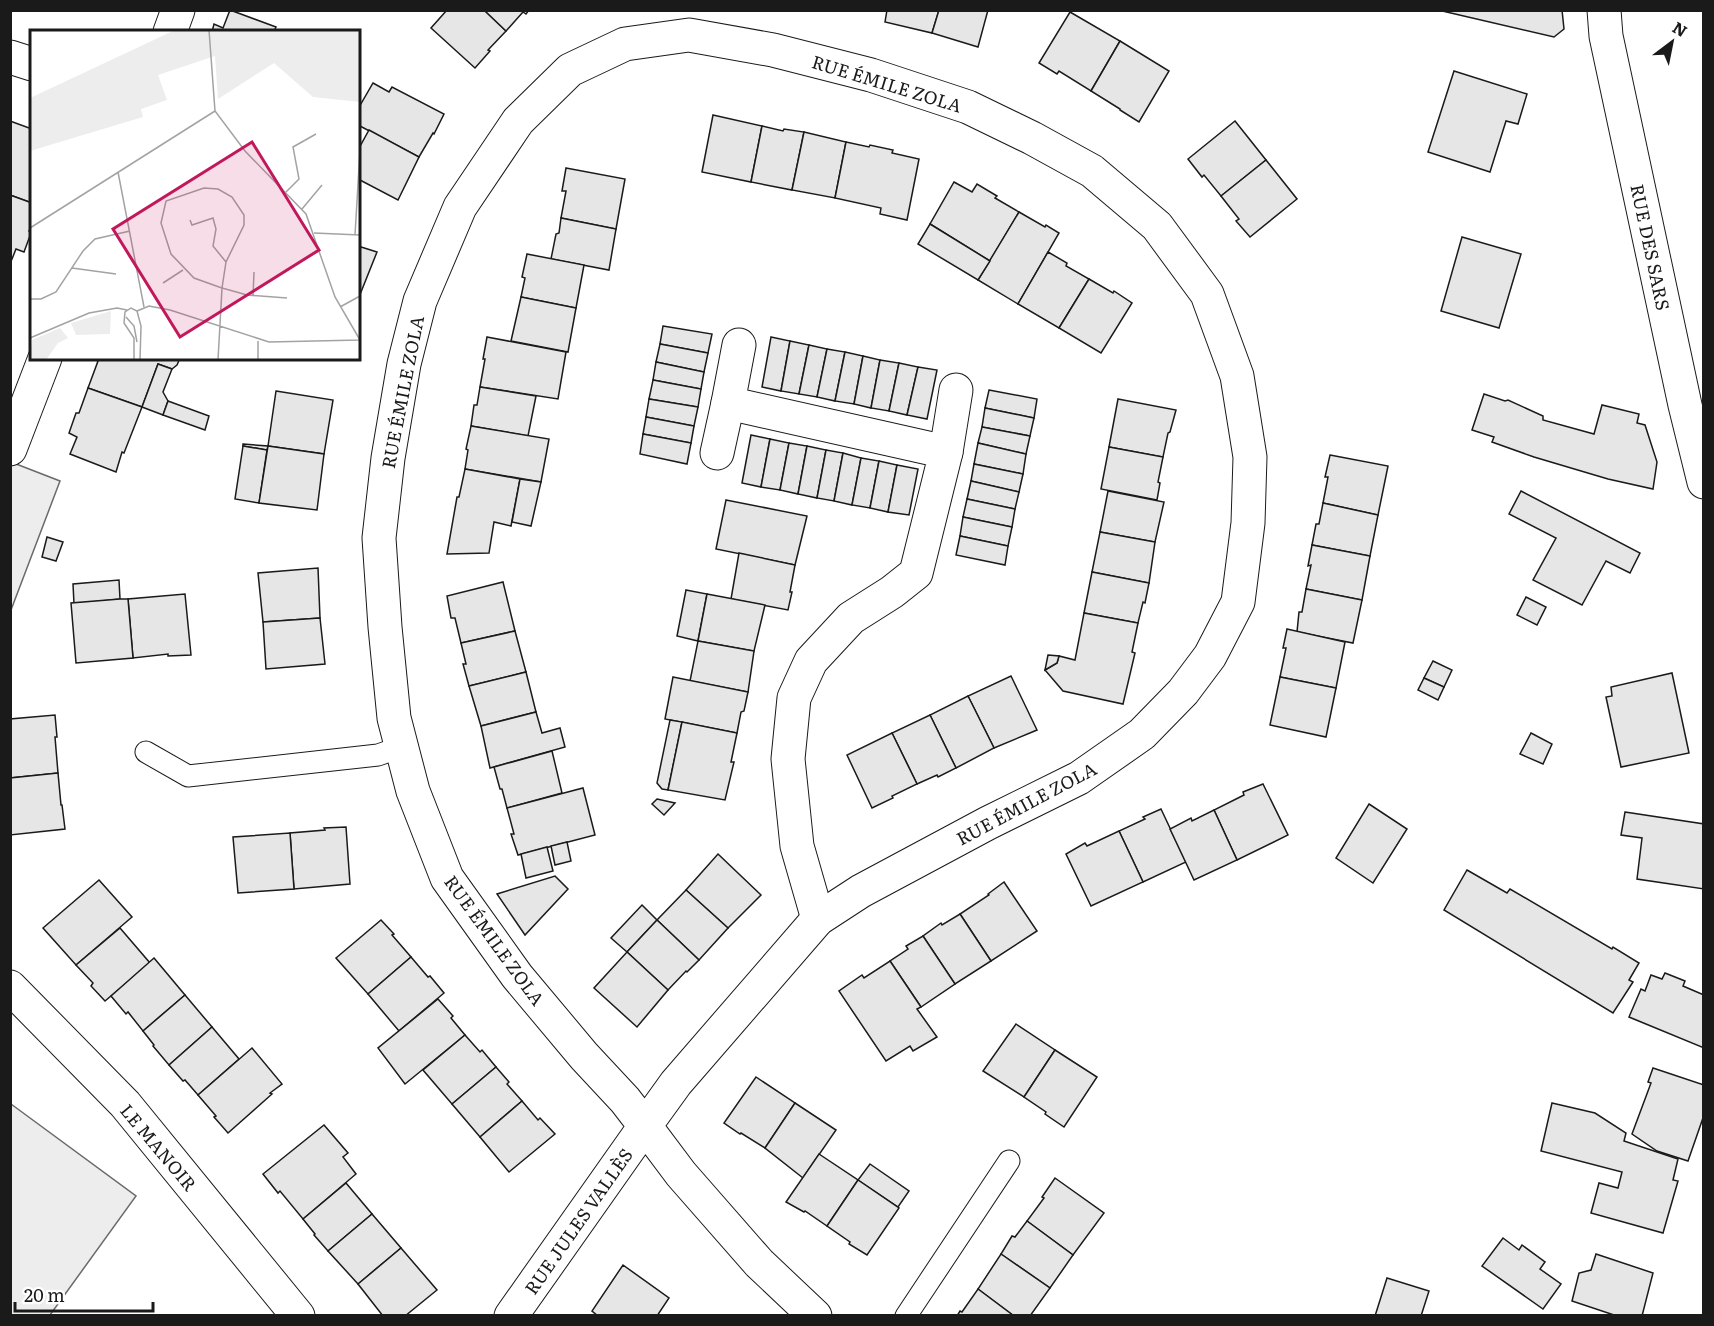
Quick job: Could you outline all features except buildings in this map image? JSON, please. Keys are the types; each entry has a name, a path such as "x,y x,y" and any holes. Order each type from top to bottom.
{"street":[{"path":"171,30 178,10"},
{"name":"RUE DES SARS","path":"1604,10 1606,36 1685,405 1704,482"},
{"name":"RUE ÉMILE ZOLA","path":"645,1126 676,1083 818,919 861,891 988,823 1079,778 1142,734 1183,693 1210,656 1238,602 1248,523 1250,457 1237,376 1207,294 1157,226 1092,171 1032,138 968,107 871,75 773,50 689,35 625,44 570,70 518,121 460,207 420,301 404,364 388,458 379,538 385,627 394,718 401,747 413,791 447,878 517,976 584,1056 625,1100 681,1174 759,1263 814,1316"},
{"path":"10,57 30,63"},
{"path":"717,453 739,345"},
{"path":"10,449 44,360"},
{"path":"818,919 797,846 788,759 794,698 811,661 851,618 892,592 916,573 946,452 956,390"},
{"path":"728,403 946,452"},
{"name":"LE MANOIR","path":"10,987 124,1104 298,1316"},
{"name":"RUE JULES VALLÈS","path":"512,1316 645,1126"}],"lane":[{"path":"146,752 188,776 378,755 401,747"},
{"path":"906,1316 1009,1161"}],"shaded area":[{"path":"11,462 60,481 11,610"},
{"path":"11,1104 136,1196 50,1315 11,1315"}]}
